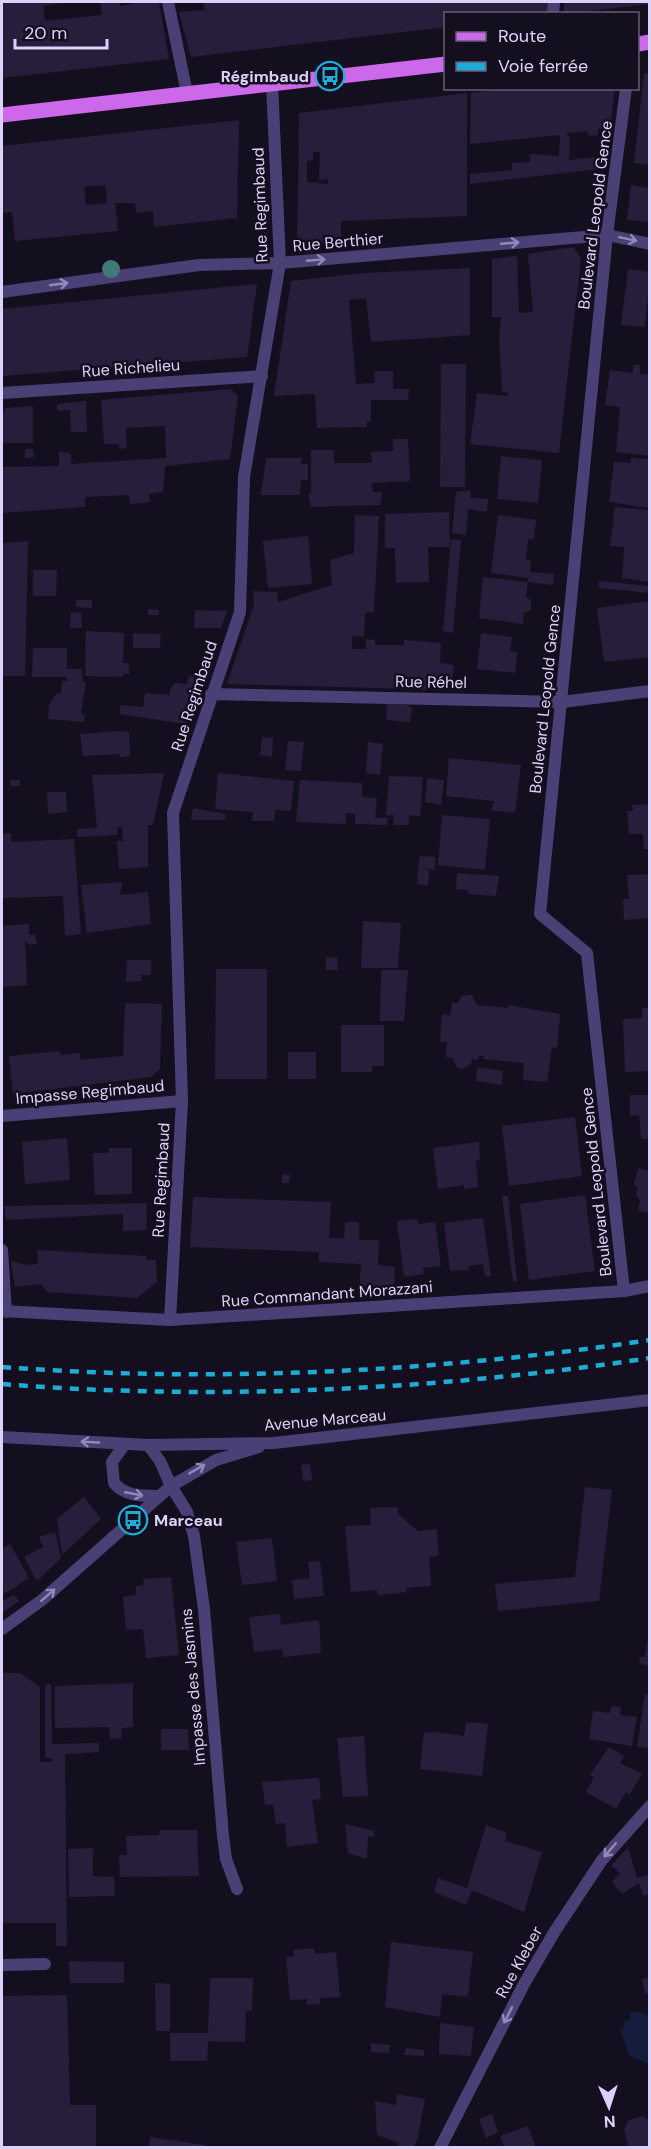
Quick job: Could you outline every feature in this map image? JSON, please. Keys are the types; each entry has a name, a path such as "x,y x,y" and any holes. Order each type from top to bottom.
{"main road":[{"path":"2,115 444,64"}],"street":[{"path":"168,2 187,93"},
{"name":"Rue Regimbaud","path":"170,1320 182,1101 173,813 240,612 244,477 280,263 272,83"},
{"name":"Boulevard Leopold Gence","path":"624,1291 587,953 540,914 607,235 626,90"},
{"name":"Rue Berthier","path":"2,292 199,265 280,263 607,235 650,244"},
{"name":"Rue Richelieu","path":"2,393 262,376"},
{"name":"Rue Réhel","path":"211,694 562,702 650,691"},
{"name":"Impasse Regimbaud","path":"2,1116 182,1101"},
{"path":"2,1251 4,1311"},
{"name":"Rue Commandant Morazzani","path":"4,1311 170,1320 624,1291 650,1286"},
{"name":"Avenue Marceau","path":"2,1437 148,1445 274,1443 650,1400"},
{"path":"2,1629 42,1600 171,1486 216,1460 274,1443"},
{"path":"125,1444 112,1462 114,1483 123,1492 160,1496"},
{"path":"148,1445 160,1461 171,1486"},
{"name":"Impasse des Jasmins","path":"171,1486 187,1512 194,1536 204,1609 223,1836 226,1859 237,1889"},
{"name":"Rue Kleber","path":"440,2148 524,1984 555,1931 602,1860 650,1806"},
{"path":"2,1965 45,1964"}],"water":[{"path":"631,2012 649,2015 649,2064 629,2055 620,2029 625,2028 623,2022 629,2020"}],"building":[{"path":"2,2 69,2 43,6 45,21 102,15 100,2 120,2 120,6 140,2 159,2 169,59 2,78"},
{"path":"203,2 551,2 551,12 444,12 444,27 191,57 179,12 205,10"},
{"path":"564,2 650,2 650,4 581,12 564,12"},
{"path":"650,73 650,165 634,163 644,74"},
{"path":"496,90 615,90 610,128 598,129 598,135 589,136 588,131 567,133 570,137 569,160 606,156 606,159 609,158 608,168 470,184 470,174 512,170 512,163 530,162 530,154 559,156 560,135 470,144 471,93"},
{"path":"467,93 467,216 341,221 341,242 297,245 299,113","holes":["313,152 320,152 319,180 328,179 328,184 307,182 307,161 313,160"]},
{"path":"239,120 237,218 154,227 153,211 136,213 135,203 115,203 118,231 15,241 12,212 2,213 2,146","holes":["105,185 107,203 86,205 84,187"]},
{"path":"631,185 650,188 650,222 627,220"},
{"path":"573,247 581,258 559,453 470,444 477,393 508,396 508,393 502,392 499,339 501,317 492,317 492,259 517,256 519,313 533,312 528,254"},
{"path":"470,268 470,335 371,342 366,298 349,300 356,384 375,383 374,371 393,371 393,389 409,389 408,400 371,400 371,422 367,422 367,427 317,428 315,394 274,396 291,281 364,273"},
{"path":"628,269 650,272 645,327 621,325"},
{"path":"257,284 247,357 2,376 2,309"},
{"path":"441,364 466,364 465,487 440,487"},
{"path":"633,365 640,365 640,374 650,375 650,456 616,452 620,407 605,405 610,370 633,373"},
{"path":"231,389 238,396 230,459 165,466 163,492 149,494 150,502 130,504 129,495 85,497 85,507 2,513 2,467 59,466 59,451 71,454 71,464 166,458 165,426 126,428 127,448 119,449 119,444 104,444 101,400"},
{"path":"86,401 87,432 71,432 70,410 57,411 57,404"},
{"path":"33,406 33,443 2,443 2,414 6,408"},
{"path":"393,439 408,439 410,481 372,483 373,492 382,492 380,505 311,507 308,494 311,494 311,450 334,450 334,463 372,463 371,452 393,451"},
{"path":"25,449 33,449 34,457 25,458"},
{"path":"501,456 542,460 538,503 497,499"},
{"path":"266,458 302,458 301,464 308,464 308,480 301,480 300,495 261,495"},
{"path":"631,458 650,459 648,508 609,502 614,462 631,463"},
{"path":"470,490 471,498 488,499 487,512 468,509 466,535 452,533 456,492"},
{"path":"615,507 650,510 650,582 622,578 624,547 610,546"},
{"path":"449,512 450,547 428,547 429,582 396,583 395,548 385,548 385,514"},
{"path":"355,515 379,516 374,612 365,613 364,637 352,636 352,649 366,649 366,639 375,640 375,645 404,645 404,640 441,643 440,663 454,665 451,690 227,684 254,605 253,591 277,592 278,602 332,585 330,560 354,553"},
{"path":"498,515 536,520 534,539 528,539 526,560 531,560 530,572 554,574 553,585 528,582 528,578 491,573"},
{"path":"308,536 312,584 268,588 263,541"},
{"path":"451,539 461,540 453,633 443,631"},
{"path":"28,541 25,676 2,676 3,543"},
{"path":"33,570 57,570 56,596 33,596"},
{"path":"483,577 528,582 526,597 531,600 531,610 524,613 523,624 479,618"},
{"path":"599,581 650,586 650,593 599,588"},
{"path":"76,600 92,600 92,608 76,607"},
{"path":"650,601 650,657 604,662 597,608"},
{"path":"148,609 159,610 159,615 148,615"},
{"path":"195,610 227,610 221,628 194,628"},
{"path":"71,612 81,613 82,628 70,628"},
{"path":"86,631 124,633 123,663 129,663 129,674 123,674 123,677 85,676"},
{"path":"133,633 161,634 160,648 133,648"},
{"path":"481,633 512,637 510,651 517,652 515,673 477,669"},
{"path":"33,648 67,648 67,669 82,669 83,682 86,682 81,714 84,714 84,722 48,719 49,705 56,694 61,693 62,681 67,681 66,677 32,677"},
{"path":"189,676 201,680 185,724 120,714 120,705 143,707 145,693 170,695 170,689 175,683 187,684"},
{"path":"387,704 408,705 412,709 410,722 386,720"},
{"path":"129,732 130,756 120,757 119,754 83,756 80,734"},
{"path":"262,737 273,738 272,757 260,755"},
{"path":"288,741 304,742 301,771 285,770"},
{"path":"368,742 383,744 380,775 366,773"},
{"path":"449,758 521,765 515,813 491,810 494,801 446,796"},
{"path":"164,773 153,825 148,825 148,867 119,869 117,841 123,841 122,827 117,827 117,835 77,837 77,829 97,828 92,775"},
{"path":"218,773 294,781 291,811 275,810 274,821 252,821 253,812 215,809"},
{"path":"389,776 423,777 420,816 409,815 409,825 393,825 394,815 386,815"},
{"path":"427,778 444,780 441,805 425,802"},
{"path":"10,780 20,780 20,786 11,786"},
{"path":"300,780 362,783 362,797 377,798 375,818 388,818 387,825 355,824 355,814 346,813 346,824 296,822"},
{"path":"47,792 66,792 67,812 48,814"},
{"path":"650,804 650,849 644,849 643,834 629,834 627,811 633,811 632,805"},
{"path":"193,808 225,814 225,820 191,820"},
{"path":"442,815 490,819 485,870 438,865"},
{"path":"11,833 11,842 74,839 81,934 65,936 63,896 2,898 2,834"},
{"path":"420,856 435,857 435,870 418,868"},
{"path":"418,868 429,870 428,886 417,884"},
{"path":"457,873 499,876 496,896 468,894 468,890 456,889"},
{"path":"650,874 650,918 624,920 623,899 629,899 627,875"},
{"path":"122,882 120,895 148,892 151,924 87,933 81,885"},
{"path":"363,921 401,923 398,968 361,968"},
{"path":"29,924 29,935 35,934 37,944 30,945 25,941 27,985 2,987 2,926"},
{"path":"326,957 337,958 338,970 326,970"},
{"path":"127,960 151,960 151,975 141,975 142,981 126,982"},
{"path":"216,969 267,969 267,1079 215,1079"},
{"path":"381,970 408,970 404,1021 380,1021"},
{"path":"472,995 477,1005 508,1008 508,1005 560,1014 557,1048 552,1047 547,1082 523,1080 524,1063 483,1059 484,1056 479,1055 478,1060 472,1059 471,1064 462,1069 456,1067 453,1058 446,1057 447,1042 440,1042 442,1014 450,1015 452,1003 458,1003 462,996"},
{"path":"125,1003 162,1004 160,1069 151,1077 13,1094 9,1056 60,1051 60,1055 80,1053 80,1060 123,1056"},
{"path":"642,1008 650,1008 650,1071 625,1072 623,1019 642,1018"},
{"path":"341,1025 384,1025 384,1066 372,1066 372,1072 341,1072"},
{"path":"288,1052 316,1052 316,1079 288,1079"},
{"path":"477,1067 503,1071 502,1085 476,1081"},
{"path":"630,1095 650,1095 650,1139 641,1139 639,1115 630,1116"},
{"path":"575,1117 582,1176 509,1186 502,1126"},
{"path":"67,1138 70,1180 25,1184 22,1142"},
{"path":"479,1142 480,1160 476,1161 478,1187 464,1189 464,1185 438,1189 433,1148"},
{"path":"109,1148 132,1148 132,1194 95,1195 93,1153 109,1153"},
{"path":"638,1168 650,1171 650,1213 638,1211 640,1200 636,1195 638,1187 634,1185"},
{"path":"282,1174 290,1175 289,1183 282,1183"},
{"path":"585,1195 595,1271 529,1280 520,1204"},
{"path":"502,1196 508,1196 517,1281 513,1282"},
{"path":"193,1197 331,1202 329,1238 344,1239 345,1222 359,1222 359,1240 379,1240 378,1265 395,1267 394,1293 359,1293 361,1264 319,1262 319,1252 190,1247"},
{"path":"147,1203 146,1230 123,1231 123,1214 6,1220 4,1206"},
{"path":"483,1218 491,1276 485,1277 483,1264 468,1266 469,1270 450,1271 444,1223"},
{"path":"417,1219 418,1224 435,1222 441,1266 423,1268 424,1274 404,1277 397,1221"},
{"path":"37,1250 146,1256 146,1260 156,1260 157,1282 137,1298 47,1292 41,1284 15,1287 11,1261 26,1265 38,1264"},
{"path":"310,1464 312,1480 303,1481 301,1465"},
{"path":"585,1487 612,1490 599,1601 498,1611 495,1584 575,1577"},
{"path":"84,1497 101,1519 62,1555 57,1519"},
{"path":"398,1507 398,1514 418,1531 437,1529 439,1556 429,1557 431,1586 406,1588 407,1592 378,1595 377,1590 351,1592 345,1526 371,1525 370,1508"},
{"path":"55,1532 61,1558 37,1581 24,1557 43,1547 39,1537"},
{"path":"272,1538 277,1581 242,1585 236,1542"},
{"path":"10,1544 29,1578 2,1595 2,1549"},
{"path":"320,1561 324,1596 294,1599 292,1580 310,1578 308,1562"},
{"path":"171,1577 179,1655 146,1658 143,1629 126,1630 123,1597 136,1595 136,1586 144,1585 143,1579"},
{"path":"14,1595 19,1601 2,1613 2,1601"},
{"path":"280,1614 281,1625 319,1620 321,1653 283,1657 282,1649 254,1652 249,1617"},
{"path":"648,1639 650,1639 650,1666 639,1663 640,1657 645,1657"},
{"path":"2,1673 20,1673 40,1687 40,1762 52,1762 52,1758 45,1758 45,1685 51,1684 52,1744 99,1743 99,1752 65,1754 67,1946 56,1946 56,1923 2,1923"},
{"path":"133,1683 133,1727 122,1728 121,1738 110,1739 109,1727 55,1728 55,1686"},
{"path":"645,1694 650,1695 650,1748 637,1747"},
{"path":"611,1706 621,1707 620,1715 637,1717 632,1746 589,1739 593,1711 610,1713"},
{"path":"466,1722 488,1724 482,1776 420,1769 424,1733 436,1732 464,1736"},
{"path":"161,1729 188,1729 189,1750 161,1750"},
{"path":"364,1736 368,1796 343,1797 337,1738"},
{"path":"609,1747 624,1756 620,1763 642,1774 629,1795 626,1792 616,1809 586,1792 594,1778 590,1775"},
{"path":"319,1778 321,1799 312,1800 318,1843 287,1847 285,1823 276,1824 273,1804 265,1805 262,1782"},
{"path":"345,1824 374,1831 374,1837 368,1836 367,1859 348,1853"},
{"path":"486,1825 507,1833 505,1841 542,1852 524,1912 472,1890 466,1905 434,1892 438,1878 467,1888"},
{"path":"160,1830 197,1830 199,1876 120,1877 119,1855 127,1855 126,1836 159,1835"},
{"path":"628,1847 637,1878 649,1875 650,1894 643,1896 639,1883 622,1894 612,1882 620,1873 611,1866"},
{"path":"93,1848 93,1876 114,1877 115,1896 69,1897 68,1849"},
{"path":"391,1942 473,1952 468,1997 442,1994 440,2017 385,2007"},
{"path":"314,1948 315,1954 336,1952 340,1997 320,1998 320,2004 307,2005 307,1999 290,2000 286,1957 294,1956 293,1950"},
{"path":"69,1961 124,1962 124,1983 70,1983"},
{"path":"650,1977 650,1993 645,1994 642,1979"},
{"path":"210,1978 253,1978 252,2011 246,2011 245,2042 208,2041 207,2061 170,2061 170,2033 208,2033"},
{"path":"155,1983 170,1984 170,2031 156,2031"},
{"path":"67,1995 70,2105 96,2105 96,2148 2,2148 2,1996"},
{"path":"440,2023 474,2027 471,2056 439,2054"},
{"path":"371,2043 390,2045 389,2053 371,2052"},
{"path":"406,2048 424,2050 424,2056 404,2055"},
{"path":"397,2094 425,2099 418,2138 413,2148 398,2147 399,2143 377,2135 375,2101 396,2105"},
{"path":"492,2114 498,2132 486,2138 479,2119"},
{"path":"642,2116 650,2121 650,2148 629,2148 624,2130 629,2120"},
{"path":"528,2126 536,2148 505,2148 500,2136"},
{"path":"150,2137 204,2145 204,2148 149,2148"}],"railway":[{"path":"2,1367 164,1374 326,1372 489,1360 650,1340"},
{"path":"2,1384 163,1392 326,1389 490,1378 650,1358"}],"place":[{"name":"Régimbaud","path":"330,76"},
{"name":"Marceau","path":"133,1520"}]}
